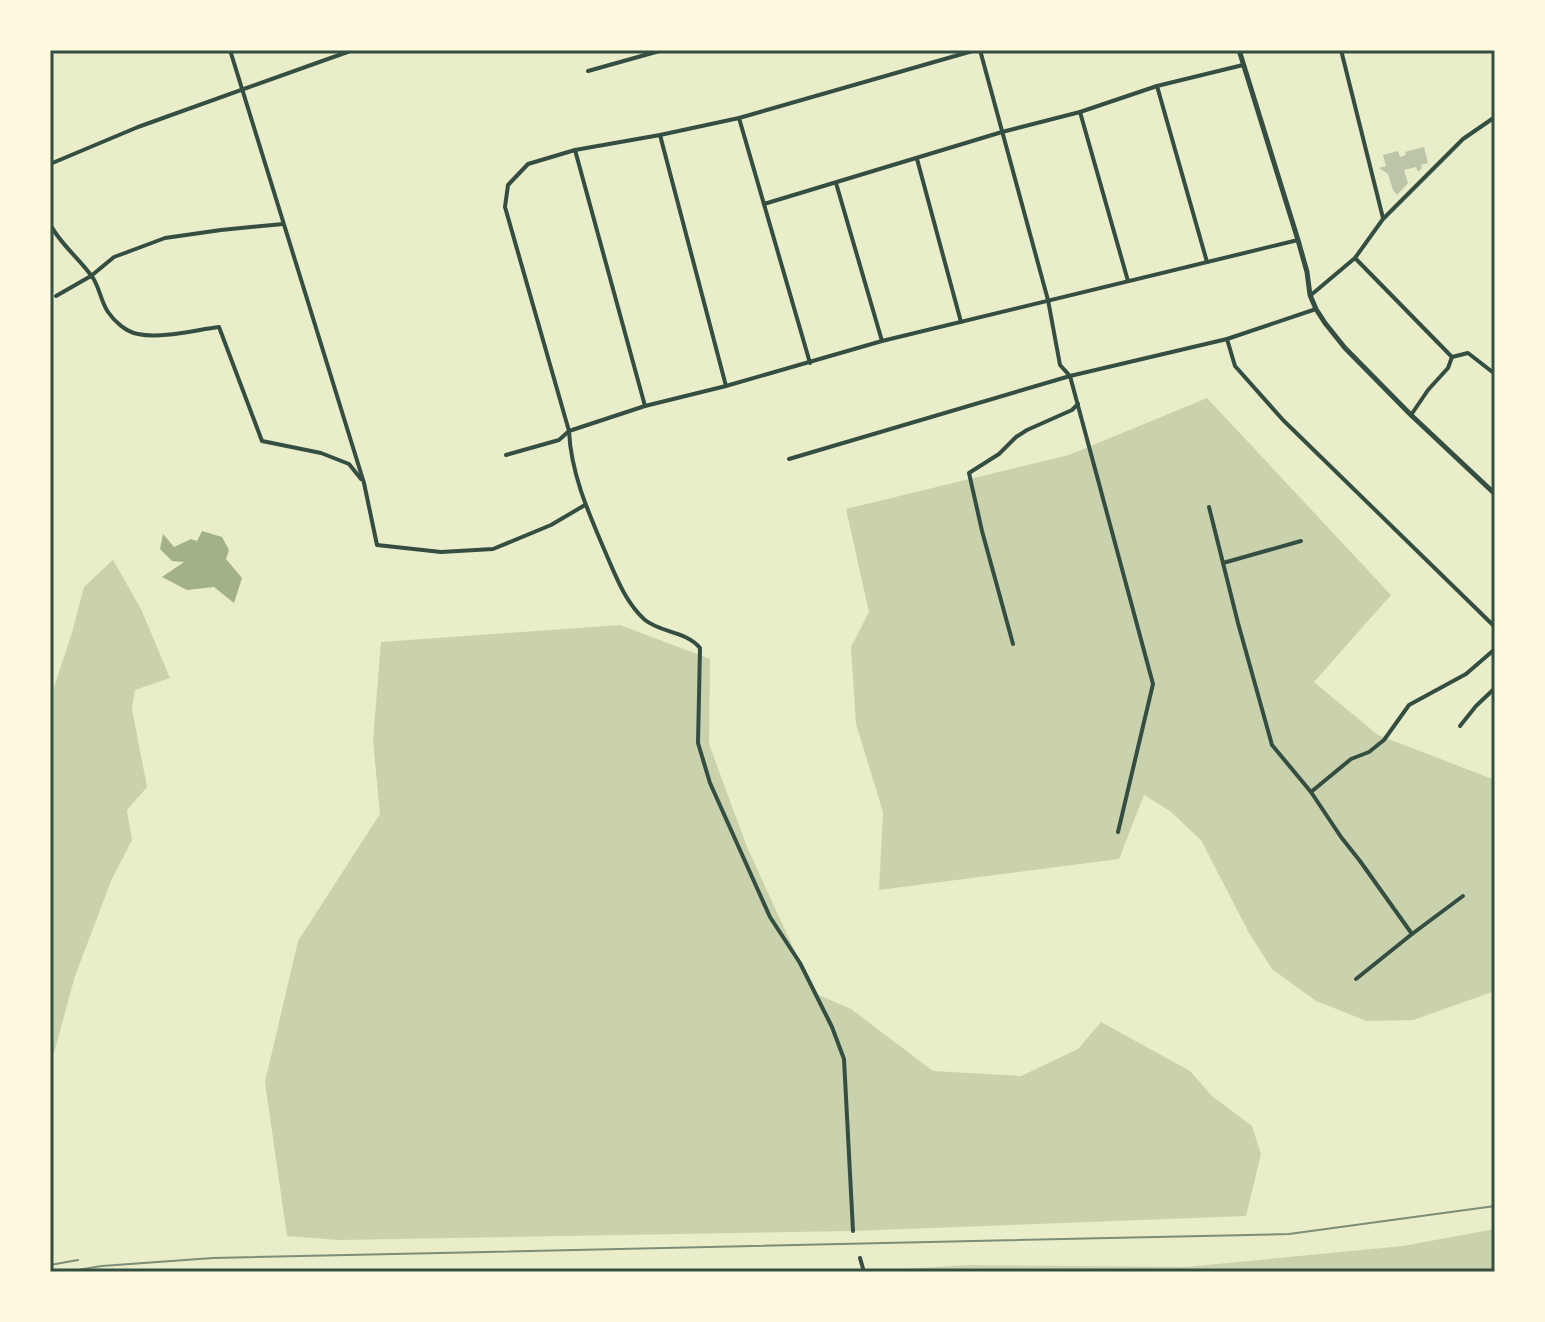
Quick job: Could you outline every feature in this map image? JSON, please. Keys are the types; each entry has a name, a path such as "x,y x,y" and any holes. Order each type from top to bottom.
{"street":[{"path":"230,50 364,483 377,545 441,552 493,549 551,525 585,505"},
{"path":"50,164 138,127 353,50"},
{"path":"588,71 663,50"},
{"path":"853,1231 844,1059 832,1027 800,963 770,917 710,783 698,743 700,648 693,640 647,622 627,600 585,505 570,449 569,431 505,207 508,185 528,164 575,150 739,118 978,50 1048,300 1060,365 1070,376 1153,684 1118,832"},
{"path":"1239,50 1298,240 1316,309 1345,348 1495,494"},
{"path":"1341,50 1383,219"},
{"path":"764,204 1002,132 1080,112 1157,86 1243,65"},
{"path":"1157,86 1207,262"},
{"path":"1080,112 1128,281"},
{"path":"1310,295 1355,258 1383,219 1463,139 1495,117"},
{"path":"739,118 810,363"},
{"path":"660,135 726,386"},
{"path":"575,150 645,406"},
{"path":"917,159 961,322"},
{"path":"836,183 882,341"},
{"path":"50,224 100,289 105,309 116,322 139,334 167,334 219,327 262,441 321,453 349,464 364,483"},
{"path":"56,296 91,276 114,257 165,238 283,224"},
{"path":"506,455 559,440 569,431 645,406 882,341 1298,240"},
{"path":"1355,258 1452,357"},
{"path":"789,459 1070,376 1227,339 1316,309"},
{"path":"1227,339 1235,366 1283,420 1495,627"},
{"path":"1452,357 1468,353 1495,374"},
{"path":"1411,415 1448,368 1452,357"},
{"path":"1013,644 969,473 999,454 1027,430 1072,410 1078,404"},
{"path":"1209,507 1272,745 1311,792 1412,934"},
{"path":"1223,563 1301,541"},
{"path":"1311,792 1351,759 1369,752 1384,740 1409,705 1466,674 1495,649"},
{"path":"1460,726 1495,688"},
{"path":"1356,979 1463,896"},
{"path":"860,1258 864,1272"}],"shaded area":[{"path":"1207,398 1391,595 1314,682 1378,735 1495,780 1495,991 1413,1020 1367,1021 1316,1001 1272,969 1249,933 1201,840 1170,811 1144,795 1119,859 879,890 883,812 856,724 851,647 869,612 846,509 1069,455"},
{"path":"202,531 222,537 229,550 226,559 242,578 234,603 214,587 187,590 162,577 184,562 172,561 160,549 163,534 174,547 191,539 197,541"},
{"path":"113,560 141,609 170,678 135,690 132,709 147,787 127,810 132,840 111,881 75,976 54,1053 50,1056 50,699 84,587"},
{"path":"620,625 710,659 709,744 747,847 814,993 851,1009 933,1071 1021,1076 1078,1049 1101,1022 1190,1071 1212,1096 1252,1126 1261,1154 1246,1216 853,1231 339,1240 287,1236 265,1082 298,941 380,814 373,741 381,642"},
{"path":"1495,1229 1495,1272 888,1270 969,1265 1186,1267 1403,1246"}],"building":[{"path":"1424,147 1428,163 1421,165 1418,172 1416,167 1404,170 1408,183 1397,195 1388,174 1379,168 1386,166 1383,155 1398,151 1400,157 1406,155 1405,152"}],"railway":[{"path":"65,1272 102,1266 213,1258 1289,1234 1495,1206"},
{"path":"50,1265 78,1260"}]}
